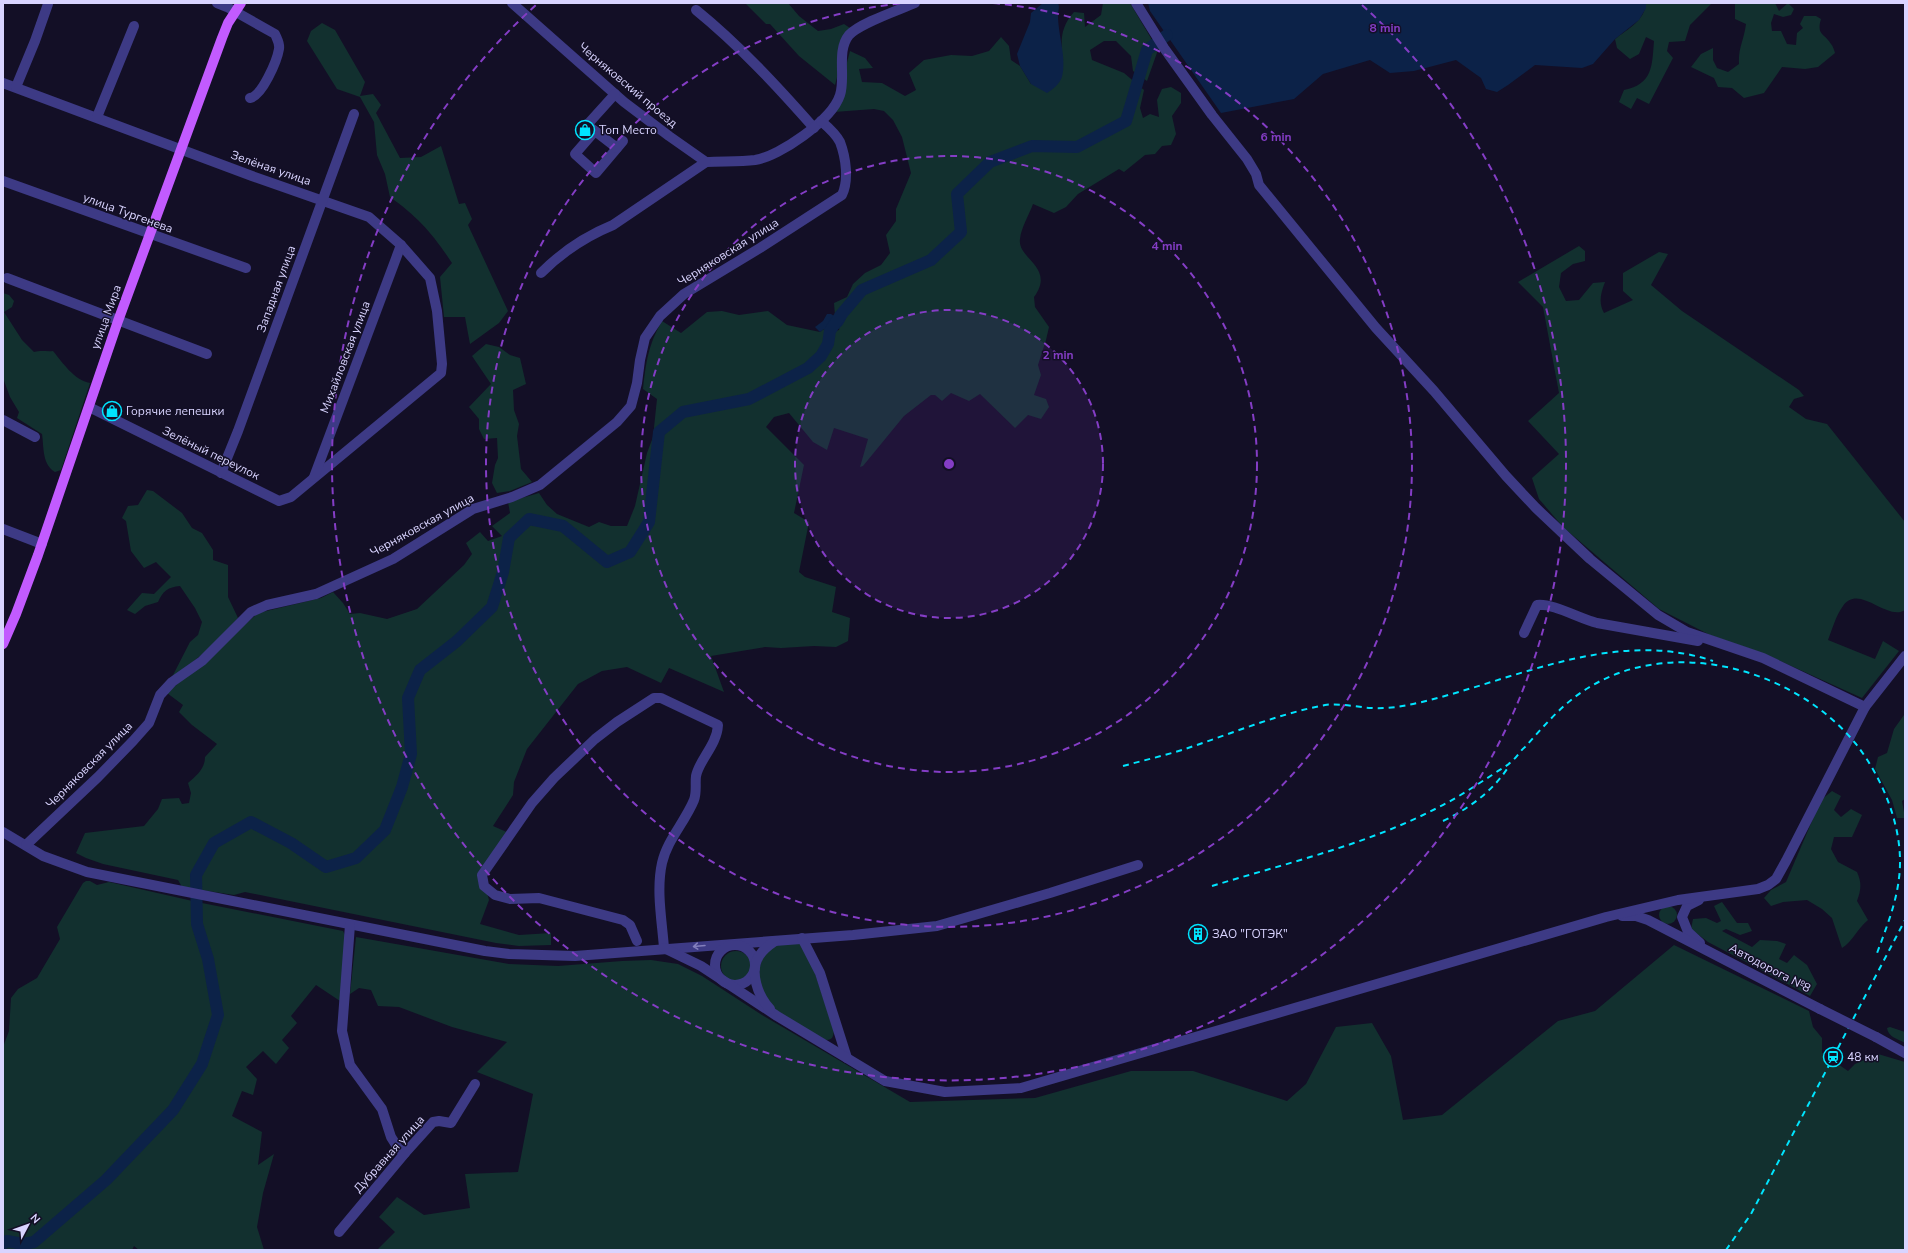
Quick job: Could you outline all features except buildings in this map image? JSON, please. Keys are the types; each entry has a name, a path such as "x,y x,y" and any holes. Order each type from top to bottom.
{"main road":[{"name":"улица Мира","path":"3,644 16,614 42,544 118,320 222,38 234,12 241,3"}],"street":[{"path":"217,3 275,34 278,41 280,48 265,83 260,93 255,97 250,98"},
{"name":"Черняковский проезд","path":"512,3 615,94 669,136 706,162"},
{"path":"541,273 552,261 572,247 596,232 613,225 706,162 756,160 792,144 818,124 840,95 843,50 849,35 862,26 915,3"},
{"path":"1136,3 1164,48 1216,121 1247,159 1256,174 1258,185 1376,328 1434,391 1506,476 1536,508 1590,559 1658,615 1687,632 1763,658 1865,707"},
{"path":"16,88 48,4"},
{"path":"696,10 729,38 788,98 818,124"},
{"path":"97,117 134,26"},
{"name":"Зелёная улица","path":"3,83 97,117 181,150 369,217 401,245 430,278 437,311 442,364 441,374 314,477"},
{"path":"595,131 575,154 596,173 620,144 595,131 587,125 615,94"},
{"name":"Западная улица","path":"221,473 238,431 354,114"},
{"name":"Черняковская улица","path":"26,846 133,741 149,723 160,696 172,682 202,661 252,612 267,605 316,594 393,559 473,509 512,497 540,485 617,422 631,406 646,338 660,316 684,294 842,195 846,186 844,160 840,142 831,130 818,124"},
{"name":"улица Тургенева","path":"3,181 150,235 246,268"},
{"name":"Михайловская улица","path":"314,477 401,245"},
{"path":"7,278 207,354"},
{"name":"Зелёный переулок","path":"89,407 279,501 291,497 306,487 314,477"},
{"path":"3,420 35,437"},
{"path":"3,529 42,544"},
{"path":"1524,633 1537,605 1545,604 1582,620 1722,644"},
{"path":"664,948 694,962 777,1016 885,1080 945,1092 1021,1088 1606,916 1667,903 1758,889 1768,885 1776,879 1865,707 1905,656"},
{"path":"637,941 630,925 623,920 539,898 510,899 495,895 484,886 482,875 532,803 554,778 595,739 616,722 654,698 661,698 718,726 715,738 696,775 694,800 666,850 662,862 660,885 664,948"},
{"path":"3,832 43,856 87,872 350,925 509,954 575,956 664,948 854,935 937,926 1138,865"},
{"path":"1682,917 1677,905 1667,903 1659,907 1656,913 1657,921 1663,928 1669,929 1675,927 1682,917 1685,909 1690,904 1714,896"},
{"name":"Автодорога №8","path":"1606,916 1636,916 1663,928 1709,950 1905,1053"},
{"name":"Автодорога №8","path":"1682,917 1688,932 1709,950"},
{"path":"350,925 342,1031 350,1065 382,1109 391,1137 398,1148 405,1153"},
{"path":"802,938 820,973 847,1058"},
{"path":"777,940 761,952 757,958 756,967 756,979 759,993 765,1003 777,1016"},
{"path":"735,944 750,952 754,958 756,967 751,977 743,983 736,985 723,980 716,970 716,958 724,949 735,944"},
{"name":"Дубравная улица","path":"339,1232 433,1122 439,1121 451,1123 475,1084"}],"green space":[{"path":"745,3 788,3 799,16 818,31 831,29 844,24 850,28 835,85 799,56 770,24 766,24"},
{"path":"1103,3 1130,3 1158,50 1147,81 1133,71 1131,56 1116,41 1104,41 1090,50 1092,60 1124,73 1144,90 1140,108 1143,118 1150,114 1159,117 1157,100 1162,89 1171,87 1181,93 1181,103 1172,116 1176,134 1171,145 1162,146 1155,154 1145,155 1124,172 1119,169 1078,194 1066,207 1054,213 1033,204 1025,222 1020,239 1021,246 1034,264 1041,278 1040,287 1034,297 1035,307 1049,327 1038,365 1041,375 1034,395 1046,399 1049,407 1041,419 1028,415 1015,428 980,394 969,401 951,393 942,401 935,395 931,395 904,416 863,466 860,467 868,439 834,428 827,450 813,442 789,413 774,417 766,427 804,465 794,513 809,522 799,572 805,577 836,587 832,612 850,618 848,641 836,647 765,647 711,656 724,692 669,668 661,683 627,667 602,671 578,684 527,749 514,782 513,795 493,826 511,834 482,875 489,900 480,924 519,935 551,933 551,945 519,946 496,943 245,892 234,895 182,887 178,880 103,864 76,853 85,833 144,826 158,809 162,799 179,798 182,804 189,803 191,793 188,783 200,772 205,761 205,757 217,744 192,725 179,712 183,705 167,693 258,613 321,598 333,592 350,614 360,613 387,619 417,609 464,565 472,554 466,543 480,532 488,541 502,536 492,526 510,513 508,502 539,493 547,505 557,514 589,527 599,522 611,526 627,526 635,506 647,453 653,437 657,399 643,389 648,354 662,321 681,333 707,312 722,311 739,315 768,311 787,325 820,332 824,329 833,332 839,330 840,320 835,316 834,303 847,297 853,284 865,273 881,265 890,253 886,235 896,221 896,209 911,173 902,137 893,120 884,111 874,109 834,112 850,51 865,58 873,68 859,69 862,82 882,83 905,96 916,90 909,73 924,60 951,55 972,56 989,51 1001,37 1009,46 1011,60 1020,66 1031,84 1063,64 1063,30 1074,12 1084,13 1085,27 1101,15"},
{"path":"1646,3 1712,3 1690,25 1685,41 1669,42 1667,51 1673,58 1649,104 1637,98 1631,109 1619,102 1624,90 1641,83 1649,73 1653,58 1654,41 1646,37 1639,54 1630,59 1617,48 1615,39 1635,24 1643,14"},
{"path":"1735,3 1775,3 1779,11 1788,3 1794,9 1791,15 1783,17 1774,14 1771,23 1772,31 1781,31 1787,44 1796,45 1797,33 1803,28 1800,24 1804,16 1816,16 1821,19 1820,31 1829,40 1835,53 1818,67 1805,69 1782,67 1764,93 1744,98 1732,88 1718,87 1714,78 1691,67 1701,54 1713,48 1713,60 1717,68 1728,72 1739,64 1739,53 1746,24 1735,19"},
{"path":"322,23 335,30 365,82 360,96 373,94 381,105 376,113 400,158 421,157 441,146 459,204 465,203 472,219 468,225 508,311 499,323 470,344 465,317 444,317 440,277 452,263 438,243 417,219 390,197 385,174 377,155 374,122 360,97 337,89 307,41 311,31"},
{"path":"1579,246 1585,251 1585,261 1573,264 1561,273 1559,287 1566,301 1579,300 1593,283 1605,282 1601,294 1601,305 1604,313 1633,300 1623,291 1623,273 1659,252 1668,254 1651,285 1682,311 1799,390 1804,396 1794,399 1789,407 1806,419 1827,424 1905,522 1905,610 1898,612 1890,611 1865,600 1850,600 1843,606 1838,614 1828,640 1875,659 1883,641 1899,651 1862,698 1765,654 1710,635 1659,609 1563,527 1539,499 1532,478 1559,454 1528,421 1559,393 1543,307 1518,282"},
{"path":"3,293 9,295 14,301 12,307 4,312 22,340 34,352 53,351 74,375 90,383 61,470 55,472 48,465 46,460 42,434 17,418 19,412 10,397 3,378"},
{"path":"486,344 499,347 510,355 520,358 526,384 513,390 514,410 519,424 517,436 521,469 532,482 510,491 497,493 492,483 495,465 498,458 497,438 484,439 479,429 479,419 469,407 491,384 472,356"},
{"path":"147,490 153,491 182,513 192,528 202,533 213,550 213,560 228,565 228,597 238,618 210,648 171,679 190,642 198,635 202,622 195,608 180,586 172,587 166,590 158,602 145,606 135,614 127,610 142,593 154,594 171,577 156,562 144,568 131,551 126,521 122,518 128,506 138,505"},
{"path":"1904,715 1905,799 1902,801 1905,818 1897,818 1892,800 1875,769 1878,757 1887,753 1894,729"},
{"path":"1832,791 1841,796 1834,810 1841,817 1851,809 1862,815 1852,837 1834,837 1831,849 1838,862 1857,872 1860,880 1860,886 1857,901 1868,920 1842,948 1832,918 1822,909 1807,900 1783,902 1771,906 1764,898 1771,890 1786,882 1821,800"},
{"path":"90,881 97,885 109,882 197,902 343,931 346,937 340,1001 316,985 291,1016 297,1023 282,1040 289,1048 276,1064 263,1051 246,1067 257,1079 253,1095 242,1091 232,1116 262,1132 258,1165 274,1154 263,1193 257,1227 264,1250 139,1250 134,1246 132,1250 3,1250 3,1047 9,1031 11,998 18,989 37,978 60,939 57,927 83,883"},
{"path":"1722,902 1737,923 1748,923 1752,931 1740,935 1726,929 1722,931 1752,947 1760,940 1777,941 1786,944 1779,959 1787,963 1794,955 1807,965 1817,984 1810,996 1708,942 1691,929 1693,919 1706,918 1717,923 1721,921 1714,906"},
{"path":"1668,906 1674,909 1677,915 1674,921 1668,924 1662,921 1659,915 1662,909"},
{"path":"356,937 509,964 558,966 651,960 678,964 702,976 762,1015 910,1102 1035,1098 1131,1071 1193,1071 1287,1101 1306,1084 1336,1027 1372,1023 1391,1056 1403,1120 1442,1115 1558,1021 1595,1011 1674,945 1809,1011 1813,1027 1822,1038 1822,1053 1848,1071 1855,1064 1878,1054 1905,1062 1905,1250 377,1250 395,1232 379,1217 397,1197 424,1215 470,1208 465,1174 518,1172 533,1094 477,1072 507,1042 452,1027 399,1007 378,1006 371,990 359,988 350,994"},
{"path":"799,941 814,970 834,1031 830,1039 826,1040 784,1016 771,1006 762,992 759,975 760,967 767,952 774,947"},
{"path":"736,951 747,955 751,966 747,977 736,981 725,977 721,966 725,955"},
{"path":"1890,1027 1905,1032 1905,1043 1889,1034 1887,1028"}],"water":[{"path":"1043,3 1059,4 1058,23 1063,54 1063,70 1061,80 1047,93 1031,84 1020,66 1017,54 1030,22 1031,13"},
{"path":"1148,3 1646,3 1646,8 1639,20 1615,39 1593,64 1582,68 1535,65 1497,92 1486,89 1481,78 1456,60 1414,71 1390,73 1370,60 1323,74 1294,99 1221,113 1150,11"},
{"path":"845,308 849,308 846,318 838,329 829,331 824,329 820,332 815,327 823,321 827,314 831,314 840,320"}],"waterway":[{"path":"3,1244 7,1241 23,1244 34,1242 106,1180 173,1110 202,1064 218,1015 208,959 197,924 196,875 214,843 251,822 291,843 326,867 356,858 385,830 402,787 411,754 408,698 420,670 457,641 492,607 503,572 509,538 529,519 563,526 607,562 630,552 649,522 659,432 683,412 749,399 808,368 821,356 828,344 830,331 840,316 862,290 931,260 961,232 957,194 990,162 1032,146 1077,147 1126,121 1147,50 1167,35"}],"railway":[{"path":"1123,766 1180,751 1290,713 1325,705 1342,705 1365,708 1391,708 1409,705 1566,660 1603,653 1640,650 1676,652 1713,661"},
{"path":"1212,886 1327,852 1385,832 1412,820 1473,788 1507,765 1562,708 1588,688 1621,672 1657,664 1694,663 1731,668 1767,679 1800,696 1830,718 1856,744 1866,758 1890,807 1899,843 1900,861 1898,888 1890,918 1876,956"},
{"path":"1443,821 1480,798 1496,783 1509,766"},
{"path":"1726,1250 1751,1214 1905,920"}],"place":[{"name":"Топ Место","path":"585,130"},
{"name":"Горячие лепешки","path":"112,411"},
{"name":"ЗАО \"ГОТЭК\"","path":"1198,934"},
{"name":"48 км","path":"1833,1057"}]}
